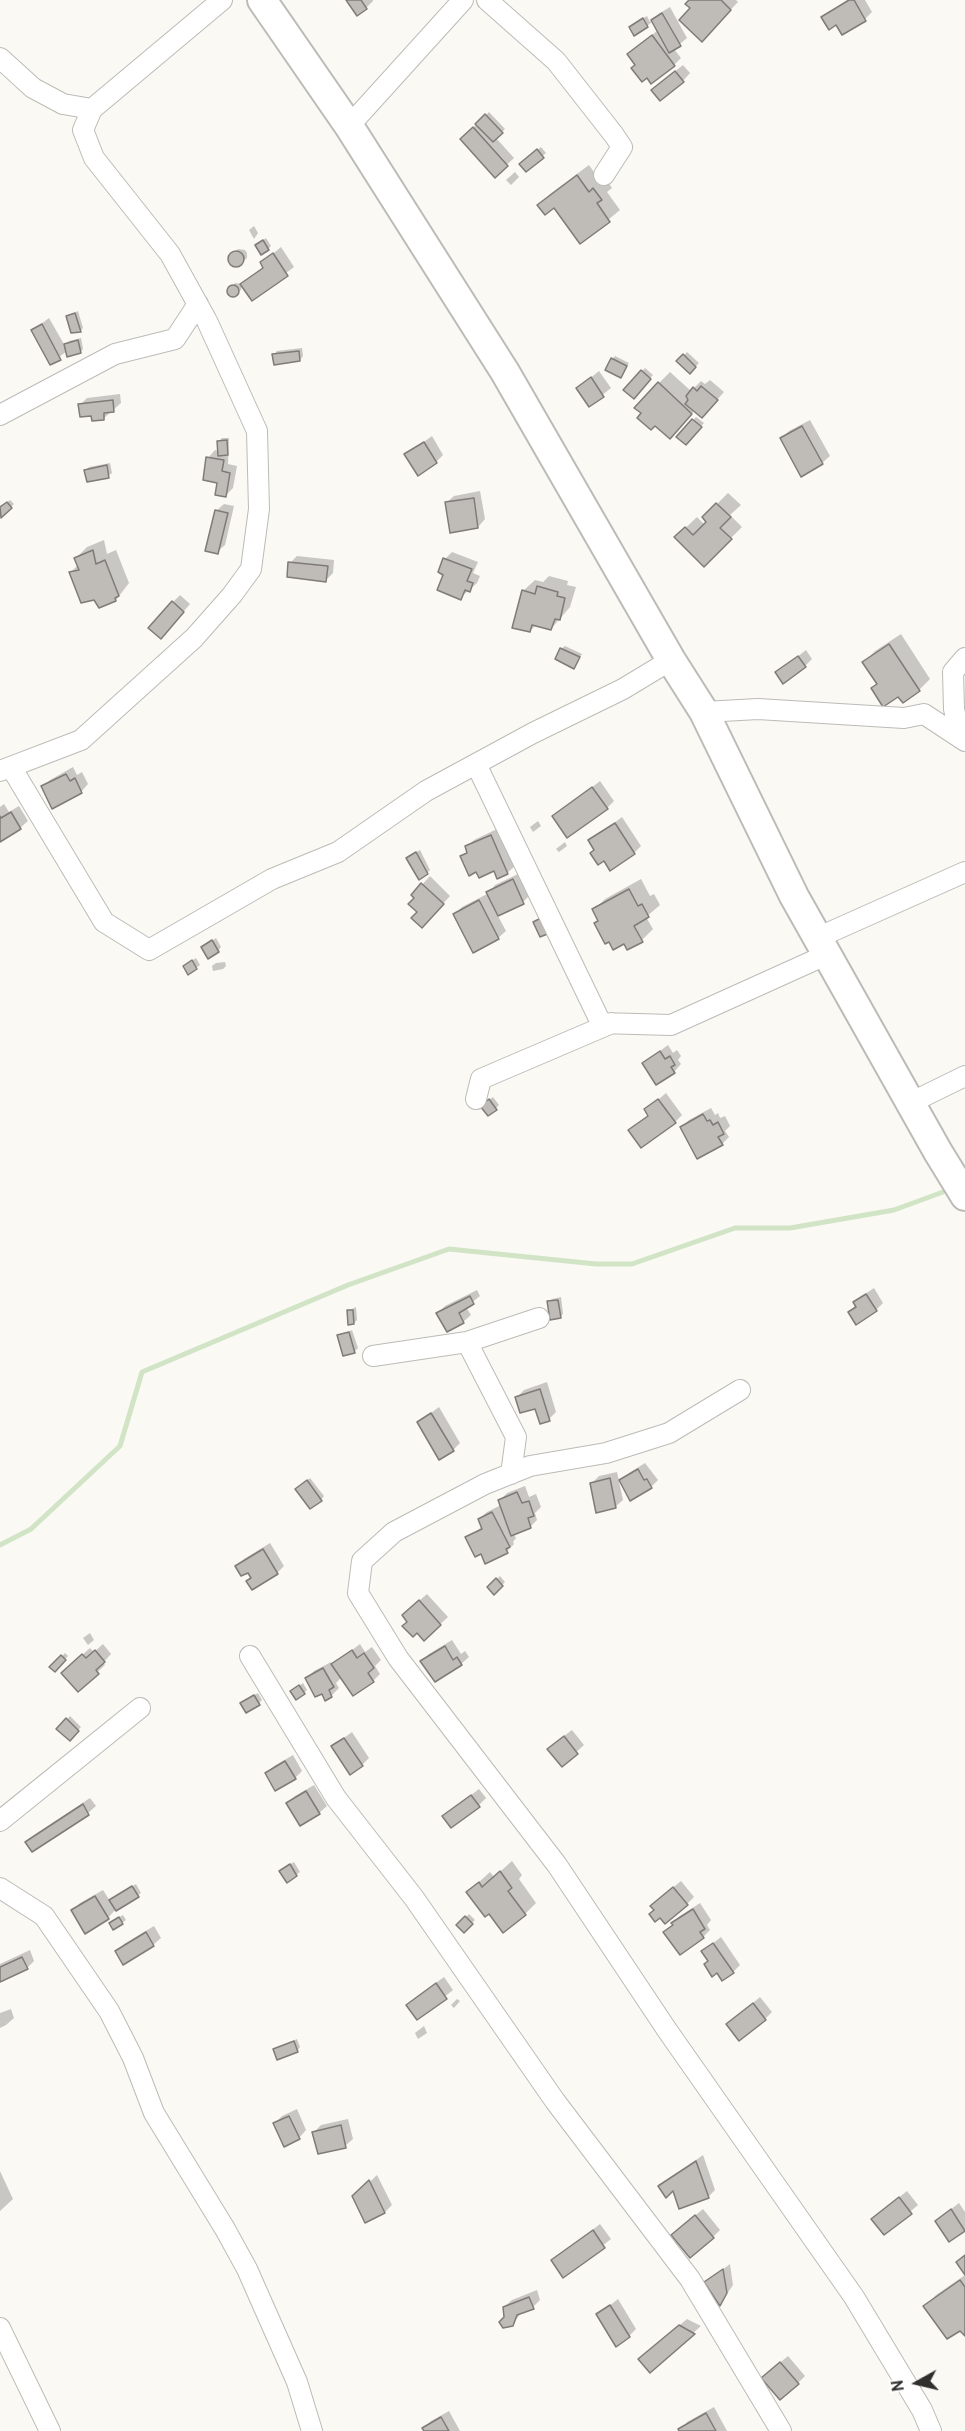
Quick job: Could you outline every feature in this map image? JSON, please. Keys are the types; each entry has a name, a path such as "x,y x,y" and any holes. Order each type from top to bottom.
{"street":[{"path":"222,0 92,109 83,130 94,158 171,254 198,304 257,431 259,509 251,569 232,595 194,638 81,740 5,769 104,922 149,950 272,879 338,852 426,791 533,733 623,689 671,660"},
{"path":"262,0 349,126 505,372 671,660 704,712 794,896 965,1196"},
{"path":"349,126 464,0"},
{"path":"488,0 556,61 622,147 604,175"},
{"path":"0,58 33,88 63,104 92,109"},
{"path":"0,415 115,354 175,339 198,304"},
{"path":"963,739 954,709 953,672 965,658"},
{"path":"704,712 758,709 904,718 924,714 963,739"},
{"path":"476,764 601,1023 671,1025 965,872"},
{"path":"476,1099 481,1079 612,1023"},
{"path":"910,1103 965,1076"},
{"path":"373,1356 467,1342 539,1318"},
{"path":"467,1342 516,1437 511,1474"},
{"path":"740,1390 669,1432 606,1453 530,1466 485,1484 394,1532 362,1561 358,1593 398,1658 557,1865 666,2030 854,2296 922,2410 931,2431"},
{"path":"250,1656 336,1798 414,1898 555,2101 690,2279 781,2431"},
{"path":"0,1821 140,1708"},
{"path":"0,1888 44,1916 109,2011 133,2058 154,2113 247,2269 297,2382 312,2431"},
{"path":"0,2328 50,2431"}],"building":[{"path":"346,0 361,0 367,9 357,16"},
{"path":"689,0 721,0 731,10 702,42 679,20 690,8 685,4"},
{"path":"849,0 854,0 866,21 842,35 836,25 829,30 821,17"},
{"path":"662,13 681,46 669,53 651,20"},
{"path":"643,18 648,27 634,36 629,27"},
{"path":"652,35 675,66 651,84 647,78 642,82 631,68 635,65 627,54"},
{"path":"675,71 684,82 660,101 651,90"},
{"path":"485,114 503,133 493,142 475,124"},
{"path":"473,127 508,166 495,178 460,139"},
{"path":"537,149 544,158 526,172 519,164"},
{"path":"577,175 589,192 593,188 602,200 597,203 610,222 580,244 554,208 545,215 537,205"},
{"path":"263,240 269,250 261,255 255,245"},
{"path":"236,251 242,253 244,259 242,265 236,267 230,265 228,259 230,253"},
{"path":"273,253 288,276 252,301 240,284 263,268 260,262"},
{"path":"235,285 238,286 238,296 231,297 228,296 227,289 228,286"},
{"path":"75,313 81,332 71,333 66,316"},
{"path":"42,324 61,360 50,365 31,330"},
{"path":"78,340 81,353 67,357 64,344"},
{"path":"299,351 300,361 274,365 272,354"},
{"path":"683,354 696,367 690,374 676,361"},
{"path":"611,358 627,366 621,378 605,370"},
{"path":"641,370 651,379 634,399 623,390"},
{"path":"591,377 604,397 589,407 576,388"},
{"path":"658,382 692,414 670,439 655,426 651,430 637,418 641,413 634,408"},
{"path":"701,386 718,400 702,418 685,404 688,400 686,396 693,387 697,391"},
{"path":"113,400 114,412 104,413 104,420 92,421 91,416 80,417 78,404"},
{"path":"692,419 702,427 686,445 676,437"},
{"path":"802,426 823,464 801,477 780,438"},
{"path":"227,440 228,455 218,456 217,441"},
{"path":"424,442 437,463 418,476 404,454"},
{"path":"206,457 224,460 222,471 230,473 226,497 215,495 217,483 203,480"},
{"path":"107,465 109,478 87,482 84,470"},
{"path":"474,498 478,528 450,533 445,502"},
{"path":"7,502 12,508 1,518 0,507"},
{"path":"716,503 731,517 720,528 732,539 704,567 674,537 685,527 693,535 706,522 702,517"},
{"path":"215,510 228,513 218,554 205,551"},
{"path":"93,550 96,564 105,560 119,596 115,598 116,601 99,608 94,600 81,603 69,572 79,570 74,558"},
{"path":"443,558 472,569 467,581 473,583 470,592 465,590 461,600 437,590 443,575 438,572"},
{"path":"288,562 328,566 326,582 287,577"},
{"path":"537,586 558,592 557,596 565,598 560,620 555,619 551,630 532,625 530,632 512,628 522,590 535,594"},
{"path":"172,601 184,612 161,639 148,628"},
{"path":"889,644 920,691 903,703 898,697 883,707 871,688 877,684 862,662"},
{"path":"560,648 580,657 574,669 555,659"},
{"path":"798,656 806,667 783,684 775,672"},
{"path":"66,774 70,781 75,778 82,793 52,809 41,786"},
{"path":"592,787 608,809 567,838 552,816"},
{"path":"11,812 21,829 0,842 0,816 1,818"},
{"path":"615,823 635,854 610,871 604,861 598,865 590,853 594,850 588,840"},
{"path":"491,835 508,874 497,879 494,871 479,878 476,872 469,876 460,856 467,853 465,846"},
{"path":"416,852 428,874 419,880 406,858"},
{"path":"513,879 524,904 498,916 486,892"},
{"path":"421,883 444,904 422,928 411,918 417,912 408,904 414,898 411,895"},
{"path":"629,889 638,906 642,904 649,917 634,926 643,942 627,950 624,944 613,950 609,942 605,944 594,923 598,921 592,909"},
{"path":"479,900 499,939 473,953 453,914"},
{"path":"543,917 550,933 540,937 533,922"},
{"path":"212,940 219,952 208,959 201,947"},
{"path":"192,960 197,969 188,975 183,966"},
{"path":"660,1051 665,1059 670,1056 675,1065 671,1067 675,1073 656,1085 642,1063"},
{"path":"489,1099 497,1110 488,1116 480,1106"},
{"path":"658,1099 676,1123 641,1148 628,1130 648,1116 644,1109"},
{"path":"703,1114 713,1125 718,1122 724,1134 718,1137 723,1145 697,1159 680,1127"},
{"path":"866,1294 877,1311 856,1325 848,1312 856,1307 853,1302"},
{"path":"470,1296 474,1304 459,1313 464,1323 447,1332 436,1313"},
{"path":"558,1300 561,1318 550,1320 547,1301"},
{"path":"347,1310 353,1310 354,1324 348,1325"},
{"path":"349,1332 355,1353 343,1356 337,1335"},
{"path":"540,1389 550,1421 540,1424 535,1409 520,1413 515,1397"},
{"path":"431,1413 454,1451 439,1460 417,1422"},
{"path":"638,1469 652,1488 630,1501 619,1480"},
{"path":"610,1478 616,1508 596,1513 590,1483"},
{"path":"307,1480 322,1501 310,1509 295,1489"},
{"path":"517,1492 522,1503 529,1501 534,1516 528,1518 531,1528 511,1536 498,1500"},
{"path":"492,1512 510,1547 506,1549 508,1553 485,1564 481,1554 475,1557 465,1537 482,1529 478,1519"},
{"path":"263,1549 278,1574 252,1590 246,1581 251,1578 248,1573 241,1576 235,1566"},
{"path":"496,1578 503,1586 494,1595 487,1587"},
{"path":"419,1600 441,1625 424,1641 417,1633 413,1637 402,1626 407,1622 402,1615"},
{"path":"445,1646 453,1660 457,1657 462,1665 435,1682 420,1661"},
{"path":"95,1650 105,1662 96,1670 99,1674 78,1692 61,1673 82,1654 86,1658"},
{"path":"352,1650 357,1658 364,1653 374,1668 368,1673 374,1682 353,1696 331,1664"},
{"path":"61,1655 66,1660 55,1672 49,1667"},
{"path":"323,1668 334,1687 329,1690 332,1697 325,1701 322,1694 315,1697 305,1678"},
{"path":"299,1685 305,1694 296,1700 290,1691"},
{"path":"254,1695 260,1705 246,1713 240,1703"},
{"path":"66,1718 79,1731 70,1741 56,1729"},
{"path":"564,1736 578,1754 562,1767 547,1749"},
{"path":"344,1738 363,1766 350,1775 331,1746"},
{"path":"285,1761 296,1779 275,1791 265,1773"},
{"path":"306,1791 320,1814 300,1826 286,1803"},
{"path":"471,1795 480,1807 451,1828 442,1816"},
{"path":"83,1804 89,1815 32,1852 25,1842"},
{"path":"290,1864 297,1876 287,1883 279,1871"},
{"path":"500,1871 512,1888 508,1891 526,1915 503,1933 489,1914 485,1917 466,1892 479,1882 482,1887"},
{"path":"132,1886 139,1897 116,1911 109,1900"},
{"path":"673,1887 688,1905 665,1924 660,1918 655,1922 649,1914 654,1910 650,1906"},
{"path":"95,1896 109,1919 85,1934 71,1910"},
{"path":"693,1909 705,1929 700,1932 704,1938 680,1955 663,1932 673,1925 671,1923"},
{"path":"465,1916 473,1924 464,1933 456,1925"},
{"path":"119,1917 123,1924 113,1930 109,1923"},
{"path":"146,1932 154,1946 123,1965 115,1951"},
{"path":"713,1943 734,1973 722,1981 717,1973 712,1977 704,1964 708,1961 701,1951"},
{"path":"22,1957 28,1969 0,1982 0,1967"},
{"path":"436,1983 447,1999 417,2020 406,2005"},
{"path":"753,2003 766,2020 739,2041 726,2024"},
{"path":"294,2041 298,2052 277,2060 273,2049"},
{"path":"289,2116 300,2139 284,2147 273,2123"},
{"path":"341,2125 346,2148 318,2154 312,2132"},
{"path":"696,2161 709,2198 679,2209 673,2191 666,2198 658,2186"},
{"path":"369,2180 385,2213 365,2223 352,2196"},
{"path":"899,2197 912,2214 884,2235 871,2219"},
{"path":"951,2209 965,2231 949,2242 935,2221"},
{"path":"695,2215 714,2238 690,2258 671,2235"},
{"path":"593,2230 605,2248 563,2278 551,2260"},
{"path":"965,2255 965,2275 956,2262"},
{"path":"723,2269 727,2293 720,2306 704,2282"},
{"path":"960,2280 965,2287 965,2336 960,2331 947,2339 923,2306"},
{"path":"529,2297 534,2309 517,2315 513,2326 503,2328 499,2322 504,2317 503,2307"},
{"path":"610,2305 630,2337 616,2347 596,2314"},
{"path":"679,2325 695,2334 650,2373 638,2359"},
{"path":"780,2362 799,2384 780,2400 761,2378"},
{"path":"706,2413 716,2431 679,2431 678,2429"},
{"path":"441,2417 449,2431 424,2431 422,2428"}],"waterway":[{"path":"0,1545 31,1529 120,1446 142,1372 348,1285 449,1249 596,1264 632,1264 735,1228 790,1228 894,1210 943,1192"}]}
